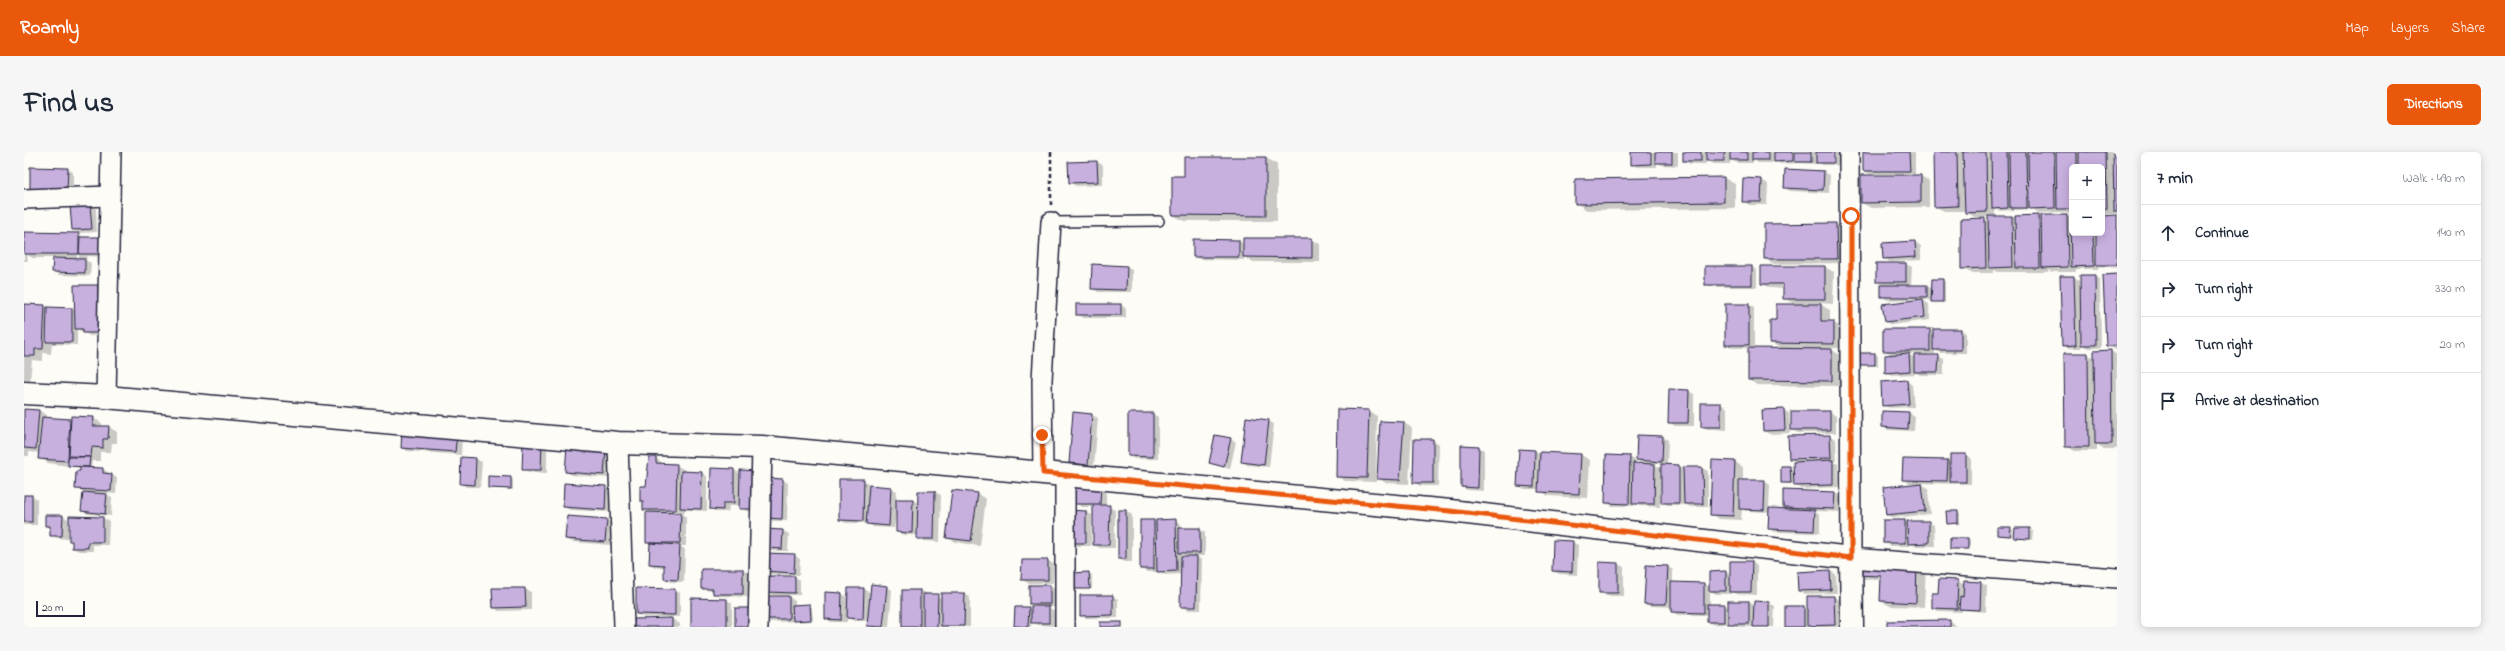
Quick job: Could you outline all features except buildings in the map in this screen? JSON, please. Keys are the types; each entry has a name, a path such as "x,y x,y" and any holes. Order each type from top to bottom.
{"street":[{"path":"106,397 111,152"},
{"path":"1849,152 1852,627"},
{"path":"24,199 110,196"},
{"path":"1043,473 1042,380 1051,222"},
{"path":"24,393 106,397 618,443 762,447 1450,511 1851,558 2117,578"},
{"path":"618,443 624,627"},
{"path":"758,627 762,447"},
{"path":"1065,476 1065,627"}],"lane":[{"path":"1051,222 1159,221"}],"path":[{"path":"1051,152 1051,222"}],"route":[{"path":"1042,435 1043,473 1450,511 1851,558 1851,216"}]}
